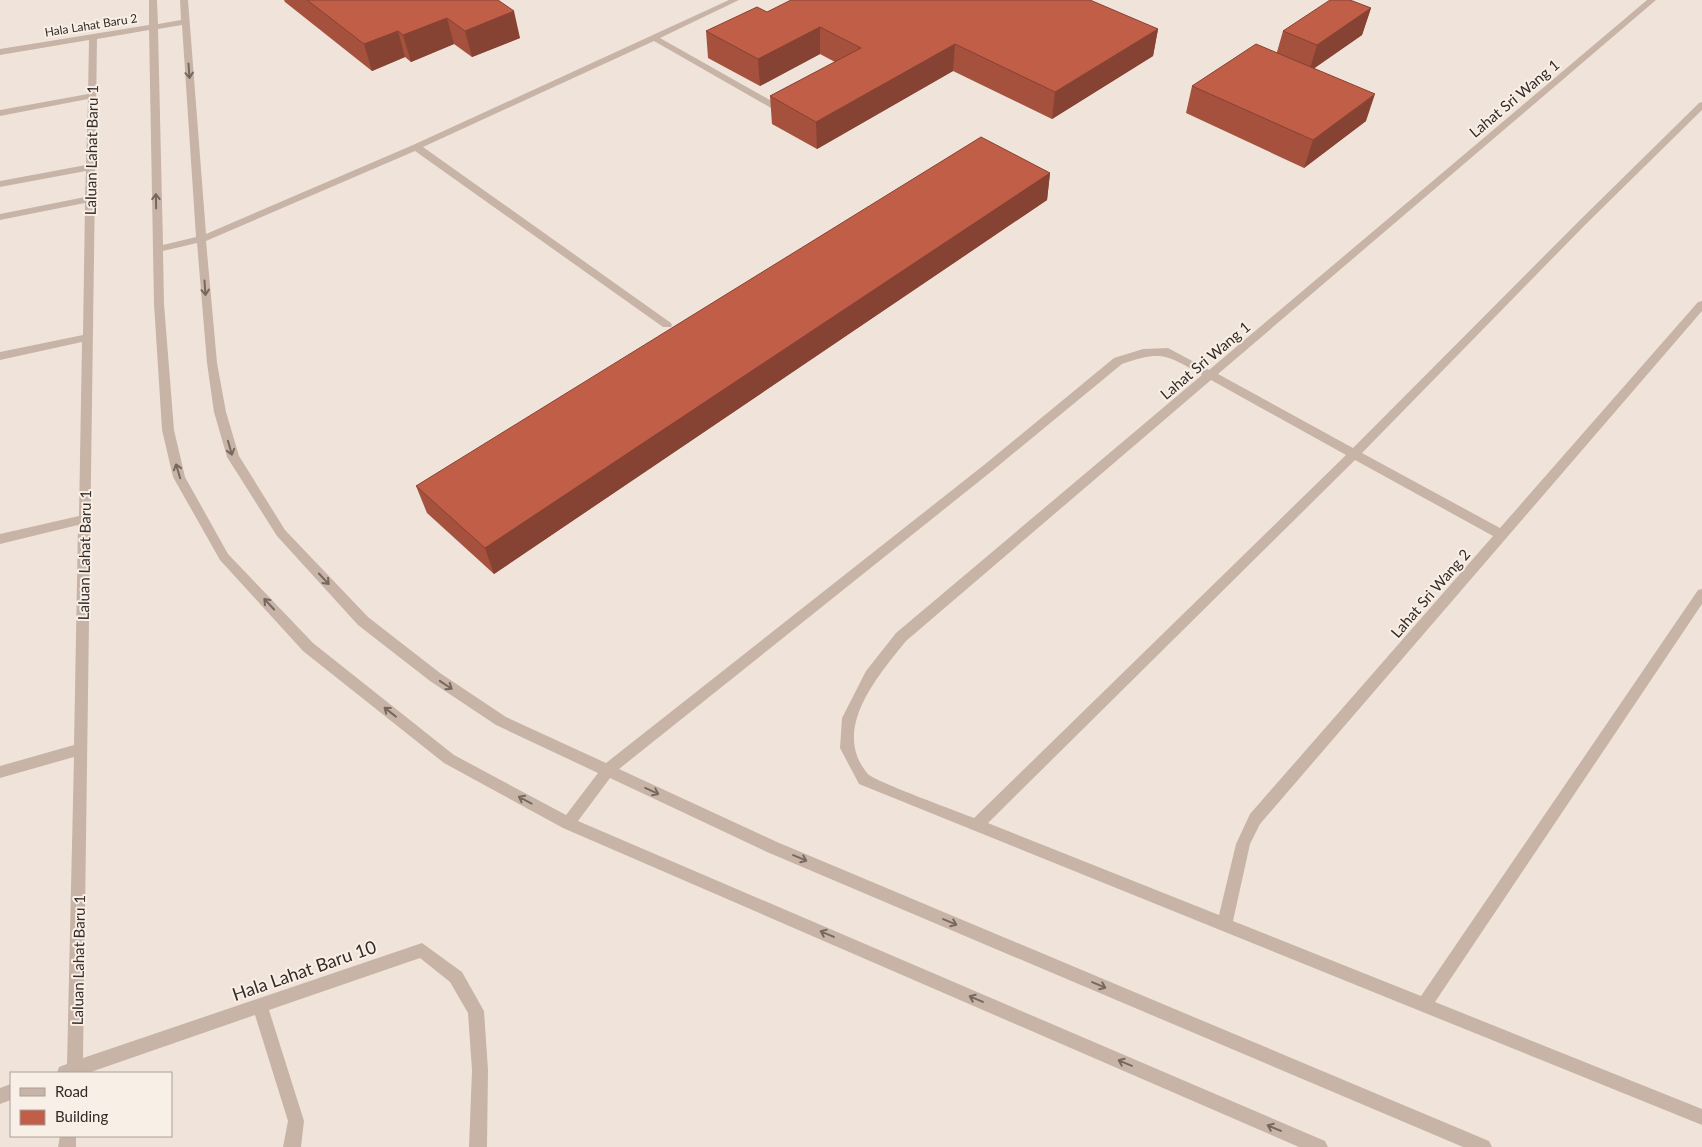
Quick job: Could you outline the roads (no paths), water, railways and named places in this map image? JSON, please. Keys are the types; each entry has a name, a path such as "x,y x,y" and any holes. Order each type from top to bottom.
{"street":[{"path":"154,0 157,249 168,430 179,476 224,556 308,647 449,759 568,823 1319,1147"},
{"path":"184,0 210,345 220,412 233,457 280,533 363,621 435,677 501,721 772,847 1483,1147"},
{"path":"157,249 202,239 416,147 735,0"},
{"name":"Lahat Sri Wang 1","path":"976,825 864,780 847,748 849,718 871,674 901,637 1652,0"},
{"name":"Hala Lahat Baru 2","path":"0,52 185,22"},
{"name":"Laluan Lahat Baru 1","path":"72,1072 81,749 93,37"},
{"path":"655,38 781,110"},
{"path":"0,113 92,96"},
{"path":"1702,105 1582,222 1355,453 976,825 1702,1117"},
{"path":"416,147 667,324"},
{"path":"0,184 91,167"},
{"path":"0,217 91,199"},
{"name":"Lahat Sri Wang 2","path":"1224,925 1243,844 1255,819 1702,304"},
{"path":"0,356 88,337"},
{"path":"568,823 608,770 988,468 1118,361 1143,353 1168,352 1502,535"},
{"path":"0,540 85,518"},
{"path":"1424,1005 1702,594"},
{"path":"0,772 81,749"},
{"name":"Hala Lahat Baru 10","path":"72,1072 422,950 456,977 476,1011 480,1070 478,1147"},
{"path":"260,1006 296,1121 292,1147"}]}
